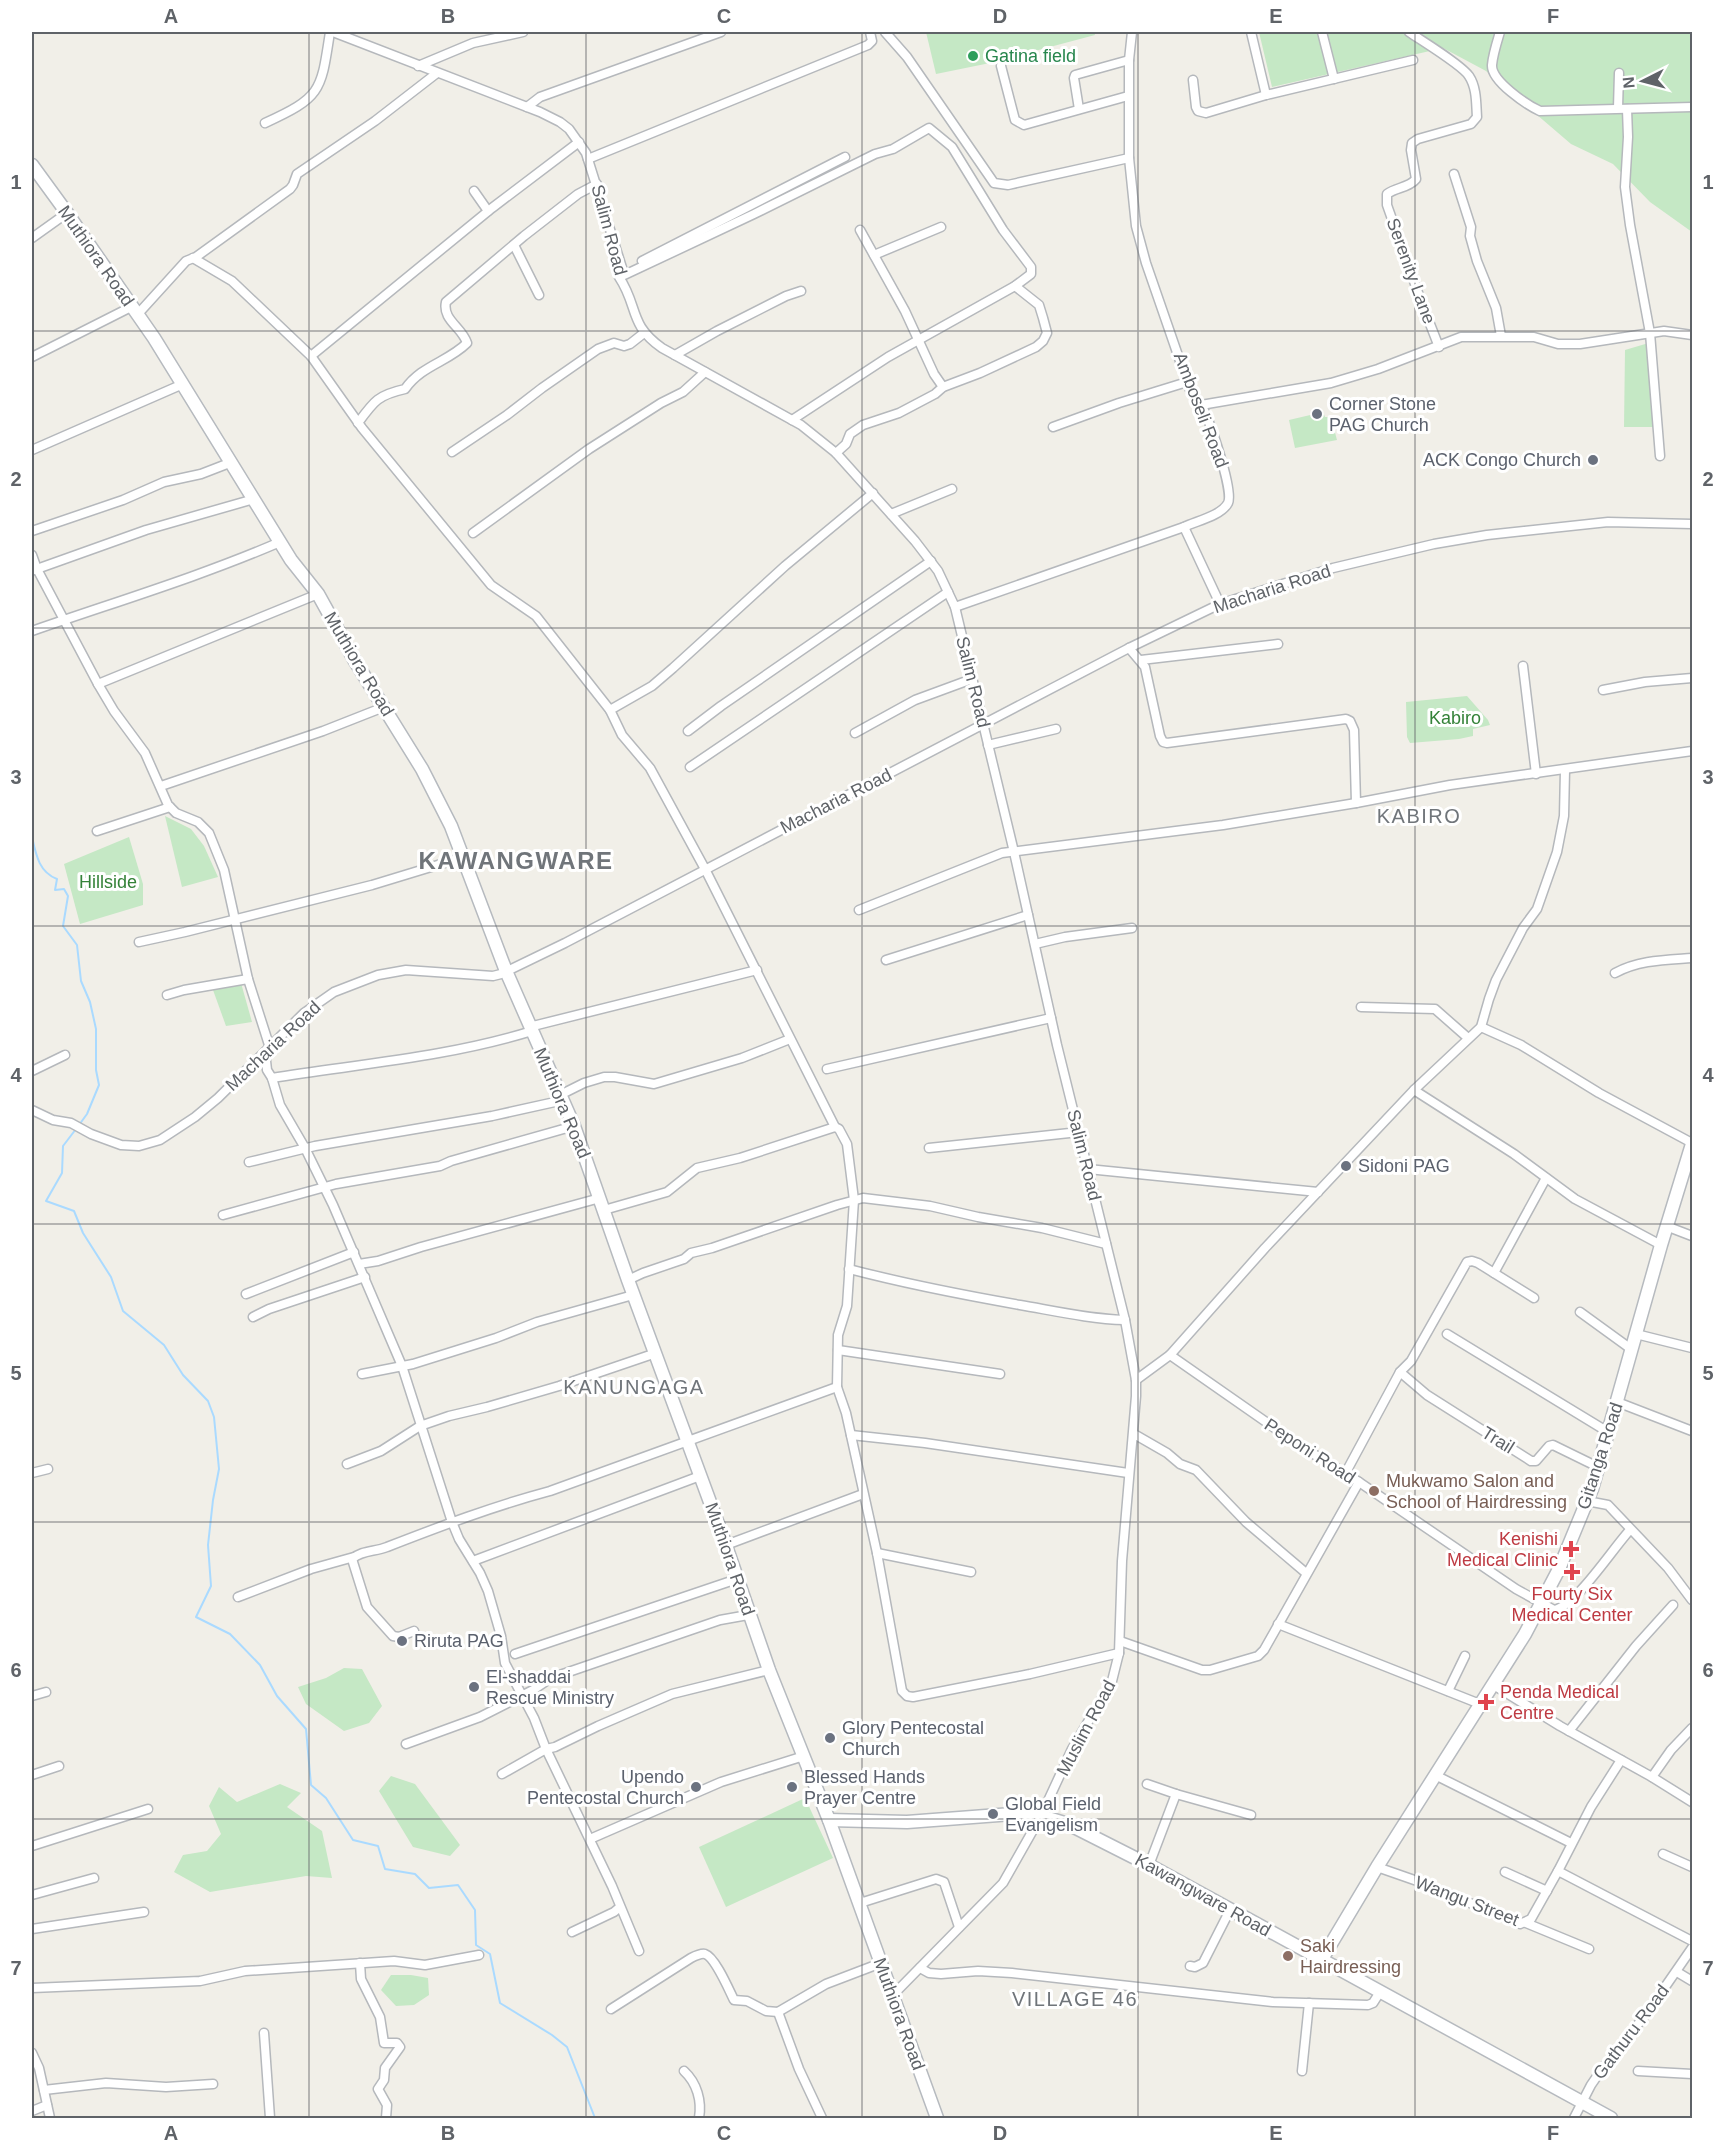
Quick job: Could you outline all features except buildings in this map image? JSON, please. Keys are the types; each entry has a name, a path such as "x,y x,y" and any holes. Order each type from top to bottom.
{"street":[{"name":"Salim Road","path":"331,32 527,106 560,122 579,142 588,159 621,274 637,320 644,333 662,348 792,420 819,438 873,493 938,570 955,607 1051,1018 1125,1320 1136,1380 1134,1434 1128,1473 1122,1561 1119,1641"},
{"path":"265,123 293,110 315,93 324,70 331,32"},
{"path":"418,66 473,44 523,32"},
{"path":"527,106 540,97 721,32"},
{"path":"588,159 868,45 872,41 870,32"},
{"path":"885,32 907,57 993,183 1008,185 1129,158"},
{"name":"Amboseli Road","path":"955,607 1184,527 1227,505 1229,497 1225,470 1202,405 1190,390 1187,382 1146,263 1136,226 1129,158 1128,96 1132,32"},
{"path":"1251,32 1266,95"},
{"path":"1322,32 1334,79"},
{"name":"Serenity Lane","path":"1409,32 1468,75 1474,87 1477,117 1471,124 1418,139 1412,143 1416,179 1412,184 1392,190 1387,195 1387,205 1439,347"},
{"path":"1500,32 1492,65 1496,78 1529,106 1540,111 1692,107"},
{"path":"1079,109 1075,75 1129,60"},
{"path":"1193,80 1196,107 1206,113 1266,95 1413,60"},
{"path":"1001,66 1015,120 1019,124 1024,125 1128,96"},
{"path":"32,357 134,311 180,266 290,189 297,174 375,121 437,73"},
{"path":"1619,73 1628,146 1625,187 1650,333 1660,456"},
{"path":"621,274 754,214 874,154 893,149 929,128 952,147 1003,230 1031,267 1031,274 1015,286 888,357 792,420"},
{"path":"311,356 548,163 579,142"},
{"path":"621,274 845,157"},
{"name":"Muthiora Road","path":"32,165 154,338 291,560 318,594 355,661 422,769 451,826 506,971 574,1126 633,1295 726,1545 748,1615 829,1820 937,2118"},
{"path":"1454,174 1471,227 1470,236 1477,261 1496,308 1501,336"},
{"path":"358,423 371,405 386,393 405,389 414,377 460,350 467,343 463,334 447,318 446,302 574,198 597,184"},
{"path":"474,191 488,212"},
{"path":"32,238 67,213"},
{"path":"874,255 941,227"},
{"path":"860,230 905,311 918,342 943,387"},
{"path":"514,245 539,296"},
{"path":"193,258 232,281 311,356 358,423 491,585 537,616 610,710 622,735 650,768 705,869 835,1127 839,1129 847,1144 854,1200 847,1306 838,1335 837,1388 846,1413 877,1552 902,1691 907,1696 913,1696 1030,1674 1119,1653"},
{"path":"836,453 846,444 854,430 869,422 906,410 943,387 980,374 1036,347 1043,341 1047,333 1039,305 1015,286"},
{"path":"675,355 717,331 801,291"},
{"path":"1202,405 1331,383 1378,369 1461,337 1534,337 1558,344 1580,344 1664,331 1692,335"},
{"path":"452,452 598,349 614,343 624,346 630,344 644,333"},
{"path":"472,533 589,449 661,403 683,392 705,372"},
{"path":"1053,427 1187,382"},
{"path":"32,450 183,384"},
{"path":"32,531 123,500 164,482 201,474 232,462"},
{"path":"891,514 952,489"},
{"path":"610,710 659,680 785,566 873,493"},
{"path":"34,570 146,530 254,499"},
{"name":"Macharia Road","path":"32,1110 53,1120 70,1123 121,1145 139,1146 160,1140 195,1117 218,1098 304,1013 334,992 378,975 406,970 485,976 506,971 1128,648 1220,604 1333,568 1434,544 1487,535 1608,522 1692,524"},
{"path":"1184,527 1220,604"},
{"path":"32,632 224,565 280,542"},
{"path":"32,555 34,570 65,620 114,711 145,753 170,807 176,813 198,822 208,833 224,870 248,979 267,1050 267,1070 272,1078 280,1105 305,1148 360,1264 402,1366 452,1522 459,1539 480,1573 497,1617 505,1664 534,1718 639,1951"},
{"path":"688,731 931,561"},
{"path":"690,767 948,592"},
{"path":"98,684 318,594"},
{"path":"1141,660 1278,644"},
{"path":"1128,648 1145,667 1163,742 1350,721 1354,730 1356,803"},
{"path":"1523,666 1536,774"},
{"path":"1603,690 1645,682 1692,678"},
{"path":"855,733 915,700 972,679"},
{"path":"161,786 384,707"},
{"path":"988,745 1056,729"},
{"path":"859,910 992,857 1014,852 1223,825 1450,785 1565,771 1692,751"},
{"path":"1136,1380 1170,1355 1414,1090 1481,1027 1488,999 1496,980 1523,928 1537,909 1557,852 1564,816 1565,771"},
{"path":"97,831 170,807"},
{"path":"139,942 372,885 464,857"},
{"path":"886,960 1028,915"},
{"path":"1035,944 1065,937 1131,928"},
{"path":"1615,974 1629,966 1648,961 1692,958"},
{"path":"272,1078 490,1044 531,1029 757,970"},
{"path":"167,995 248,979"},
{"path":"1361,1007 1435,1010 1468,1038"},
{"path":"827,1069 1051,1018"},
{"path":"1481,1027 1521,1045 1599,1093 1692,1143"},
{"path":"249,1162 305,1148 481,1118 563,1097 584,1083 604,1077 654,1084 742,1058 790,1039"},
{"path":"32,1071 65,1055"},
{"path":"1414,1090 1514,1154 1575,1199 1661,1245"},
{"path":"223,1215 324,1186 440,1166 574,1126"},
{"path":"360,1264 378,1261 421,1247 602,1204 667,1192 697,1168 740,1158 835,1127"},
{"path":"929,1148 1079,1132"},
{"name":"Gitanga Road","path":"1322,1959 1377,1867 1520,1642 1559,1569 1587,1501 1598,1467 1666,1226 1692,1143"},
{"path":"1088,1169 1318,1192"},
{"path":"1494,1273 1546,1178"},
{"path":"628,1280 684,1259 691,1253 854,1200 877,1199 930,1206 1042,1228 1106,1244"},
{"path":"1666,1226 1692,1236"},
{"path":"246,1294 354,1252"},
{"path":"1345,1474 1400,1372 1411,1361 1467,1262 1475,1262 1534,1298"},
{"path":"849,1269 902,1283 1081,1316 1125,1320"},
{"path":"253,1317 269,1309 365,1277"},
{"path":"362,1374 453,1352 537,1322 633,1295"},
{"path":"1580,1312 1631,1349"},
{"path":"1447,1334 1608,1432"},
{"path":"1636,1334 1692,1348"},
{"path":"838,1350 1000,1374"},
{"path":"347,1464 381,1451 420,1426 448,1416 559,1386 656,1353"},
{"name":"Peponi Road","path":"1170,1355 1299,1445 1359,1482 1486,1569 1542,1603"},
{"name":"Trail","path":"1400,1372 1427,1395 1531,1461 1536,1461 1549,1446 1553,1445 1598,1467"},
{"path":"238,1597 311,1569 367,1551 387,1548 452,1522 550,1491 837,1388"},
{"path":"1617,1402 1692,1431"},
{"path":"1134,1434 1167,1453 1180,1464 1196,1470 1246,1522 1306,1573"},
{"path":"851,1435 925,1443 1128,1473"},
{"path":"32,1473 48,1469"},
{"path":"473,1561 700,1476"},
{"path":"1119,1641 1195,1668 1210,1670 1258,1656 1264,1650 1359,1482"},
{"path":"726,1545 863,1494"},
{"path":"1587,1501 1608,1505 1668,1568 1692,1600"},
{"path":"1542,1603 1554,1610 1560,1609 1569,1602 1580,1592 1630,1530"},
{"path":"877,1552 971,1572"},
{"path":"354,1557 352,1559 367,1607 393,1636 399,1637 414,1631"},
{"path":"515,1654 737,1579"},
{"path":"1569,1731 1636,1646 1673,1605"},
{"path":"406,1744 480,1717 551,1678 720,1620 748,1615"},
{"path":"1278,1624 1480,1704"},
{"name":"Muslim Road","path":"892,1996 1003,1883 1041,1816 1072,1749 1112,1682 1119,1653 1119,1641"},
{"path":"1448,1691 1465,1656"},
{"path":"502,1774 546,1749 672,1694 769,1670"},
{"path":"1492,1684 1692,1802"},
{"path":"32,1696 46,1692"},
{"path":"1652,1777 1671,1750 1692,1728"},
{"path":"590,1839 721,1782 804,1756"},
{"name":"Wangu Street","path":"1377,1867 1420,1882 1512,1922 1526,1923 1531,1919 1591,1807 1621,1760"},
{"path":"32,1776 59,1766"},
{"path":"1435,1775 1571,1843"},
{"path":"1147,1784 1251,1815"},
{"path":"1149,1865 1176,1794"},
{"path":"32,1845 148,1809"},
{"name":"Kawangware Road","path":"829,1820 907,1822 998,1814 1041,1816 1087,1833 1611,2118"},
{"path":"1664,1854 1692,1867"},
{"path":"1558,1871 1692,1941"},
{"path":"1505,1872 1547,1891"},
{"path":"32,1895 94,1878"},
{"path":"860,1903 936,1879 941,1880 944,1882 959,1928"},
{"path":"572,1932 620,1907"},
{"path":"1190,1966 1195,1967 1203,1963 1230,1910"},
{"path":"32,1929 144,1912"},
{"path":"1526,1923 1589,1949"},
{"name":"Gathuru Road","path":"1574,2118 1602,2069 1647,2013 1692,1948"},
{"path":"611,2008 702,1953 707,1955 718,1969 734,2000 747,2001 766,2011 778,2012 826,1984 881,1963"},
{"path":"32,1988 200,1981 244,1971 394,1961 425,1965 479,1955"},
{"path":"360,1963 362,1979 380,2017 384,2043 397,2043 400,2048 385,2068 384,2080 378,2089 387,2105 386,2118"},
{"path":"920,1968 935,1974 978,1971 1012,1973 1262,2001 1368,2005 1373,2003 1380,1992"},
{"path":"1677,1972 1692,1982"},
{"path":"1302,2071 1309,2003"},
{"path":"778,2012 799,2069 822,2118"},
{"path":"264,2033 270,2118"},
{"path":"32,2053 39,2068 50,2118"},
{"path":"684,2071 694,2082 699,2099 699,2118"},
{"path":"1638,2071 1692,2074"},
{"path":"44,2090 106,2083 165,2087 213,2084"},
{"path":"32,2111 47,2105"}],"green space":[{"name":"Gatina field","path":"926,32 1094,32 1095,35 990,63 936,74"},
{"path":"1259,32 1692,32 1692,232 1650,202 1613,164 1571,144 1486,71 1443,48 1272,87"},
{"path":"1652,342 1662,427 1624,427 1625,350"},
{"path":"1323,412 1325,417 1331,417 1337,440 1295,448 1289,420"},
{"name":"Kabiro","path":"1467,696 1490,725 1473,729 1473,736 1410,743 1407,737 1406,702"},
{"path":"165,816 191,829 204,846 218,877 182,887"},
{"name":"Hillside","path":"129,837 143,884 143,905 80,924 64,864"},
{"path":"241,983 252,1022 226,1026 213,990"},
{"path":"344,1668 362,1669 382,1706 369,1723 344,1731 306,1704 298,1687 326,1678"},
{"path":"391,1776 415,1784 460,1845 450,1856 413,1847 379,1791"},
{"path":"280,1784 301,1793 287,1807 322,1831 332,1878 306,1876 210,1892 174,1872 183,1855 207,1851 221,1834 209,1806 219,1787 237,1802"},
{"path":"805,1798 833,1858 726,1907 699,1847"},
{"path":"391,1975 428,1978 429,1995 414,2005 396,2006 381,1990"}],"waterway":[{"path":"32,837 42,867 57,879 55,890 64,889 68,896 63,926 77,945 81,981 90,1002 96,1029 96,1070 99,1085 87,1114 79,1125"},
{"path":"76,1129 63,1146 62,1173 46,1201 74,1211 83,1233 111,1277 123,1311 164,1345 183,1375 208,1401 214,1417 219,1469 208,1545 211,1586 196,1617 230,1634 260,1665 277,1696 306,1729 311,1785 326,1798 353,1840 378,1846 385,1869 415,1874 429,1888 458,1885 475,1910 476,1945 490,1954 500,2003 567,2047 595,2118"}],"place":[{"name":"Gatina field","path":"973,56"},
{"name":"Corner Stone PAG Church","path":"1317,414"},
{"name":"ACK Congo Church","path":"1593,460"},
{"name":"Sidoni PAG","path":"1346,1166"},
{"name":"Mukwamo Salon and School of Hairdressing","path":"1374,1491"},
{"name":"Kenishi Medical Clinic","path":"1571,1549"},
{"name":"Fourty Six Medical Center","path":"1572,1572"},
{"name":"Riruta PAG","path":"402,1641"},
{"name":"El-shaddai Rescue Ministry","path":"474,1687"},
{"name":"Penda Medical Centre","path":"1486,1702"},
{"name":"Glory Pentecostal Church","path":"830,1738"},
{"name":"Upendo Pentecostal Church","path":"696,1787"},
{"name":"Blessed Hands Prayer Centre","path":"792,1787"},
{"name":"Global Field Evangelism","path":"993,1814"},
{"name":"Saki Hairdressing","path":"1288,1956"}],"district":[{"name":"KABIRO","path":"1419,816"},
{"name":"KAWANGWARE","path":"516,860"},
{"name":"KANUNGAGA","path":"634,1387"},
{"name":"VILLAGE 46","path":"1075,1999"}]}
